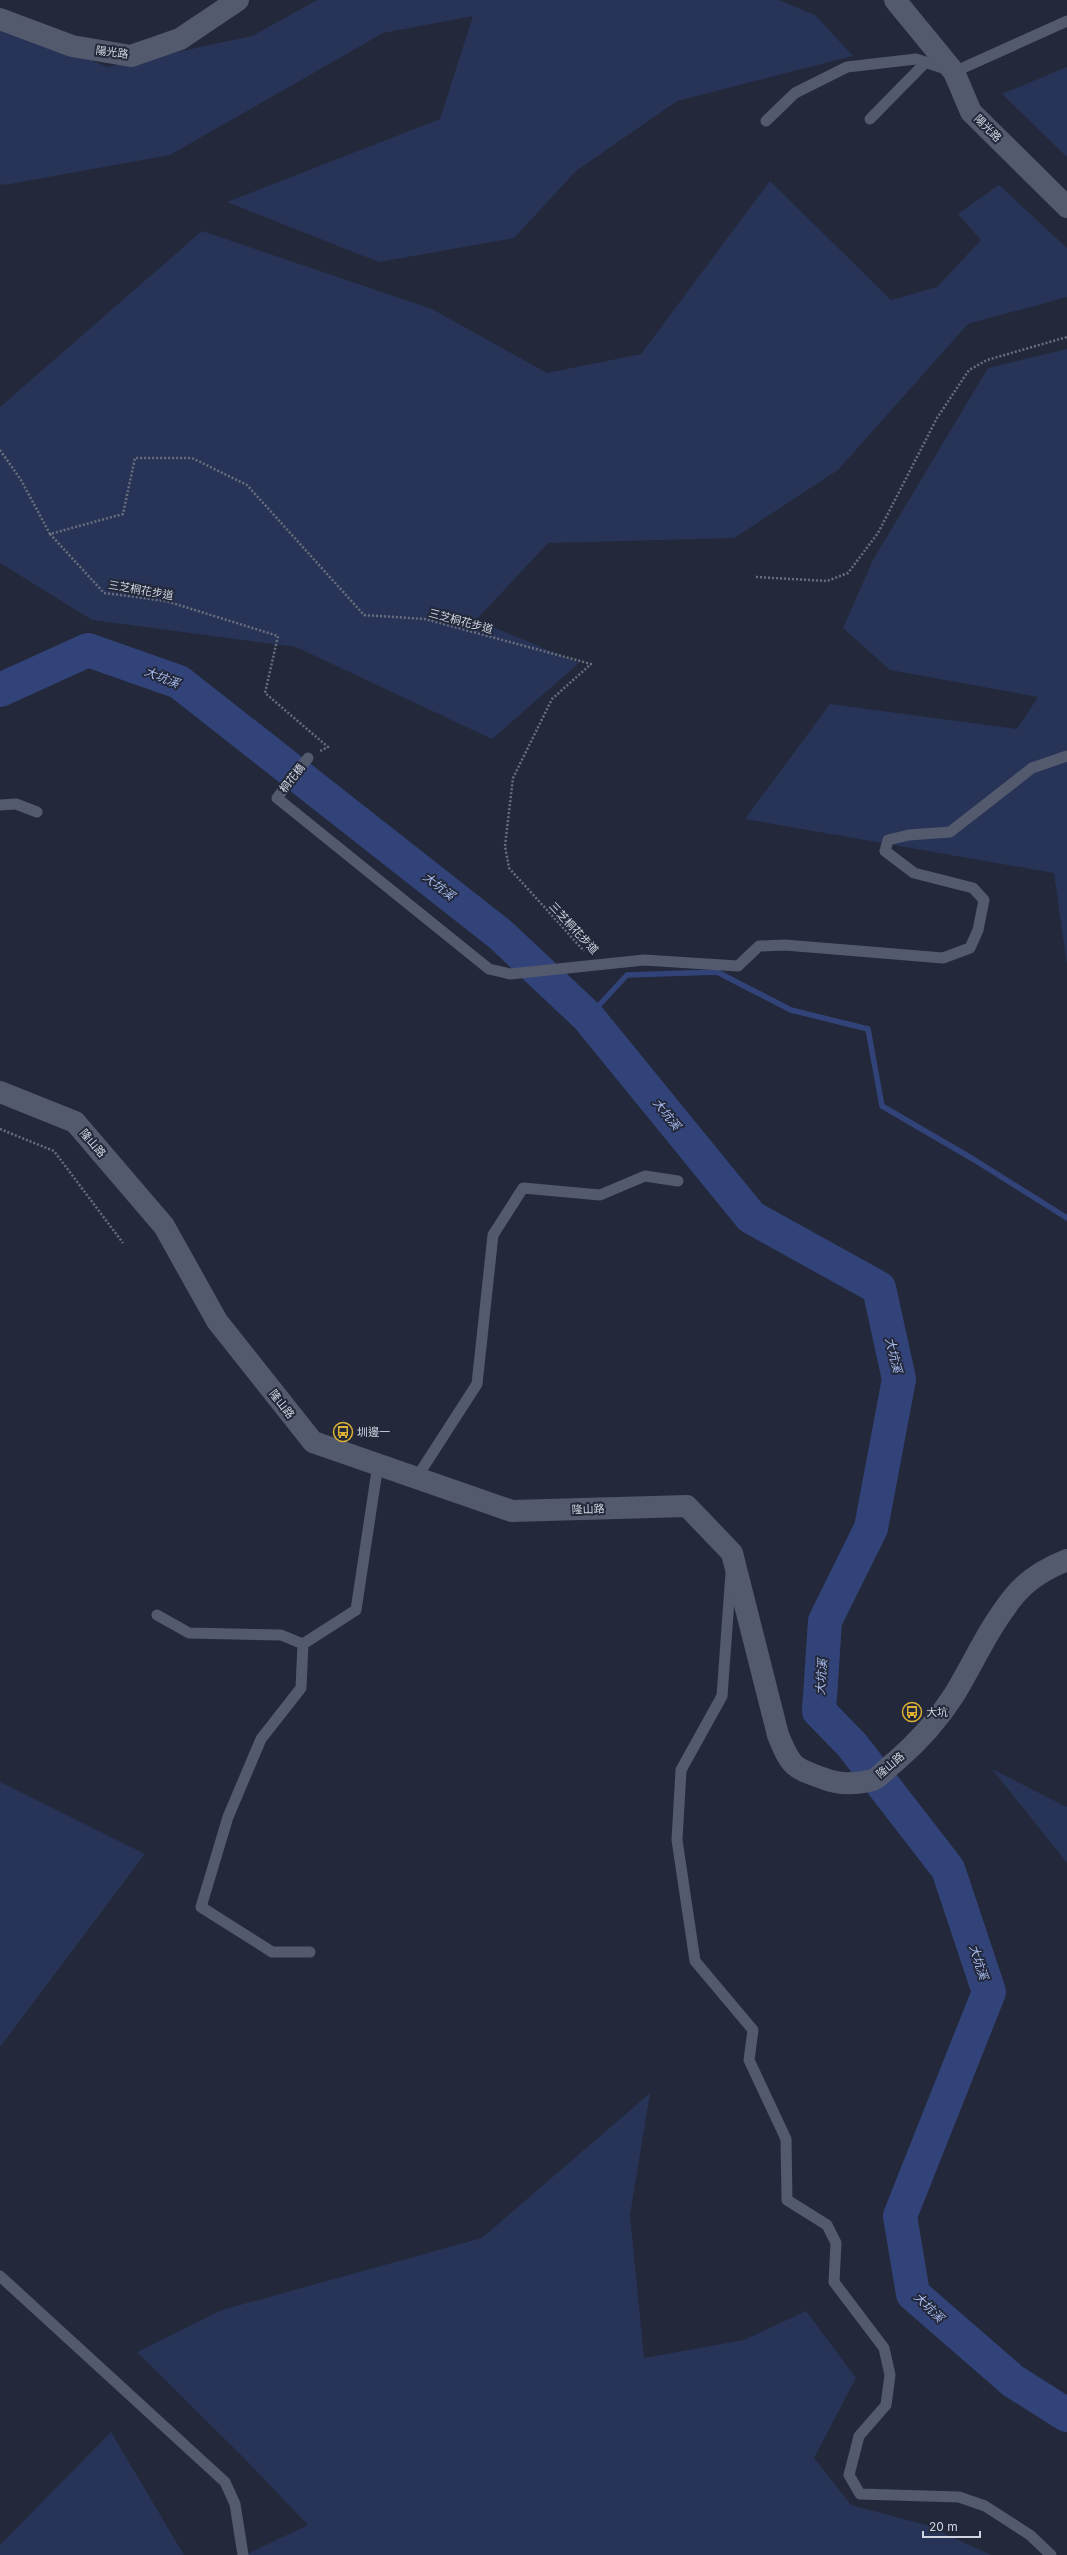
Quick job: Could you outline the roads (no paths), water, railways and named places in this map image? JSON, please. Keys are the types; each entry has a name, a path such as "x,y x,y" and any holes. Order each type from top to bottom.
{"street":[{"name":"陽光路","path":"0,19 72,46 131,56 180,39 238,0"},
{"name":"陽光路","path":"895,0 954,72 971,112 1067,207"},
{"name":"隆山路","path":"0,1092 75,1122 164,1226 217,1321 312,1442 512,1511 687,1506 732,1553 778,1734 788,1760 803,1772 834,1782 855,1783 874,1780 914,1745 953,1696 982,1645 1015,1594 1043,1570 1067,1560"}],"lane":[{"path":"766,121 796,93 847,67 916,59 954,72 1067,21"},
{"path":"870,119 926,62"},
{"name":"桐花橋","path":"308,758 277,798 488,969 510,974 644,960 738,966 759,946 792,945 943,958 970,948 978,930 984,900 973,888 914,872 885,851 888,840 909,835 950,832 1032,768 1067,756"},
{"path":"0,805 16,804 37,812"},
{"path":"417,1477 477,1384 493,1236 523,1188 600,1195 645,1176 678,1181"},
{"path":"303,1644 356,1610 378,1464"},
{"path":"732,1553 722,1696 681,1770 677,1840 694,1961 753,2030 749,2060 786,2139 787,2200 827,2225 836,2243 834,2282 884,2348 890,2375 886,2405 859,2436 849,2475 860,2494 958,2497 985,2506 1030,2535 1051,2555"},
{"path":"157,1615 189,1633 281,1635 303,1644"},
{"path":"303,1644 301,1688 261,1739 228,1817 201,1907 272,1952 310,1952"},
{"path":"0,2276 225,2482 235,2504 243,2555"}],"waterway":[{"name":"大坑溪","path":"0,690 88,650 179,682 501,935 588,1017 751,1217 879,1288 899,1379 871,1528 825,1621 819,1711 852,1745 948,1869 989,1992 900,2216 913,2294 1013,2381 1067,2415"},
{"path":"588,1017 627,975 717,972 791,1010 868,1029 882,1106 973,1159 1067,1218"}],"place":[{"name":"圳邊一","path":"343,1432"},
{"name":"大坑","path":"912,1712"}]}
